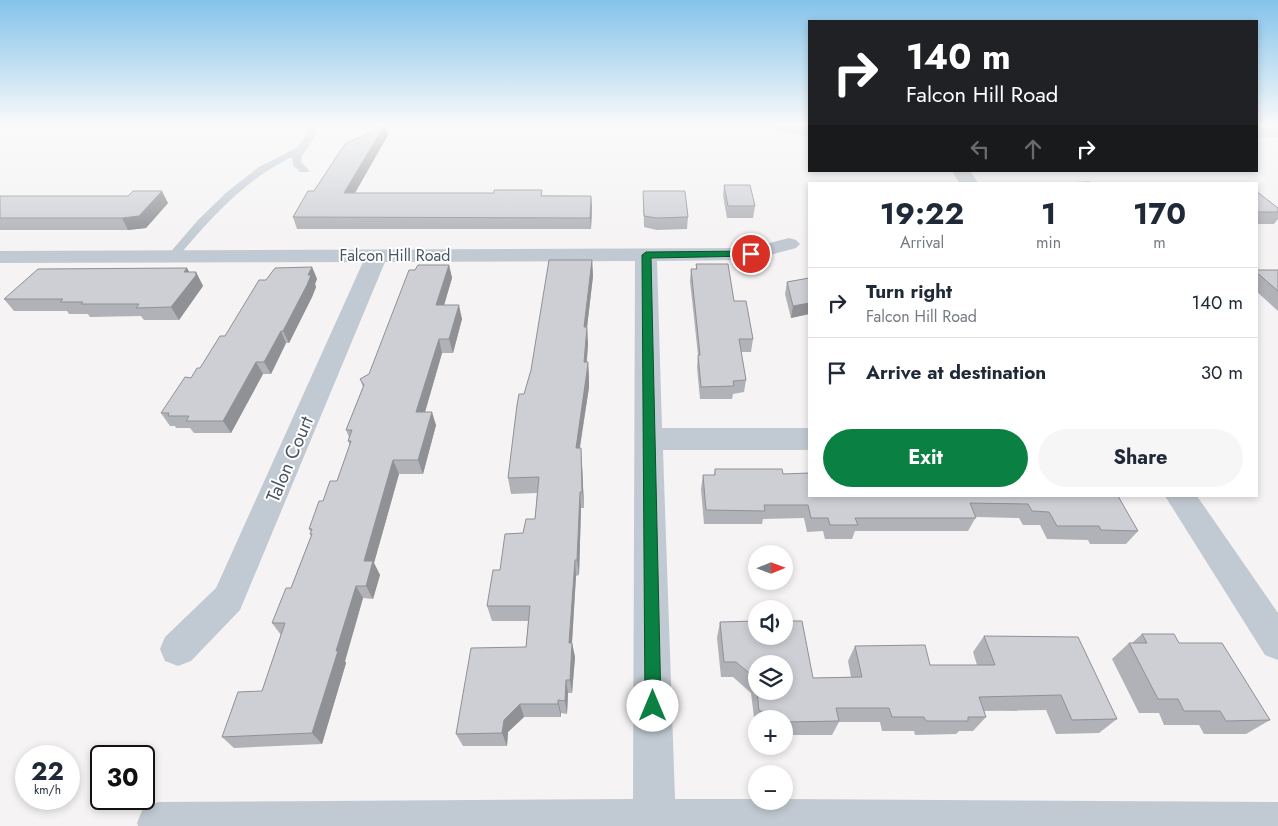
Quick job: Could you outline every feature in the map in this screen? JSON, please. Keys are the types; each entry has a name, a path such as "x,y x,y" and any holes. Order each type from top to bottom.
{"street":[{"name":"Falcon Hill Road","path":"0,257 751,254 789,244"},
{"name":"Talon Court","path":"178,649 228,599 377,255"},
{"path":"646,255 654,820"},
{"path":"650,439 808,438"},
{"path":"1181,497 1278,643"},
{"path":"158,824 654,820 1278,823"}],"lane":[{"path":"173,256 208,214 254,173 268,165"},
{"path":"298,165 304,170"}],"building":[{"path":"331,165 361,165 344,193 494,193 494,190 542,190 541,196 591,196 590,218 293,217 308,191 314,191"},
{"path":"724,185 750,185 755,206 728,206"},
{"path":"133,191 162,191 139,216 122,218 0,218 0,196 128,196"},
{"path":"643,191 685,191 688,217 657,218 644,216"},
{"path":"1258,193 1278,208 1278,212 1258,212"},
{"path":"549,260 592,260 584,327 587,327 584,362 588,362 576,448 581,448 582,492 580,492 577,560 575,560 569,643 572,643 570,680 566,680 565,701 558,700 558,704 520,704 504,720 502,733 456,734 471,648 526,647 530,606 487,606 493,570 500,570 505,534 523,533 526,519 535,519 539,477 508,478 519,394 524,394 531,370"},
{"path":"696,264 728,264 734,301 746,301 753,339 739,339 746,380 733,381 734,386 701,387 698,355 700,355 691,269 697,269"},
{"path":"418,265 449,265 436,305 459,305 449,339 439,339 416,412 432,412 418,460 393,460 364,561 373,561 366,586 356,586 312,733 222,737 238,692 262,691 285,623 272,623 286,588 291,588 312,534 310,534 312,529 309,529 319,501 323,501 330,481 337,481 351,441 348,441 352,430 346,430 364,385 360,379 369,374 409,270 415,270"},
{"path":"312,267 308,275 311,275 307,285 283,331 281,331 264,362 256,362 223,421 186,421 189,416 168,416 169,413 161,413 185,377 191,378 197,368 200,368 220,336 225,336 259,280 266,280 275,268"},
{"path":"187,268 184,272 196,272 195,274 197,274 171,307 136,308 139,304 60,302 63,299 4,299 38,269"},
{"path":"1258,270 1278,270 1278,291 1258,274"},
{"path":"808,278 808,303 793,306 787,282"},
{"path":"715,469 782,469 783,474 808,473 808,497 1119,497 1138,531 1101,530 1099,526 1057,526 1049,512 1032,511 1028,504 970,503 976,518 855,518 858,525 830,525 828,518 811,518 808,505 764,505 765,511 706,510 703,475 715,475"},
{"path":"748,621 748,645 793,645 793,621 802,621 813,678 862,677 855,646 925,645 930,665 995,665 984,636 1078,637 1117,719 1072,720 1061,695 979,697 986,717 968,717 968,721 926,721 924,717 892,717 889,708 836,708 839,721 793,722 793,710 759,710 758,700 793,700 793,655 748,655 748,672 736,662 724,662 720,622"},
{"path":"1142,634 1174,634 1179,643 1222,643 1270,720 1226,721 1220,711 1184,711 1178,699 1158,699 1129,643 1147,643"}],"route":[{"path":"653,706 646,255 751,254"}]}
